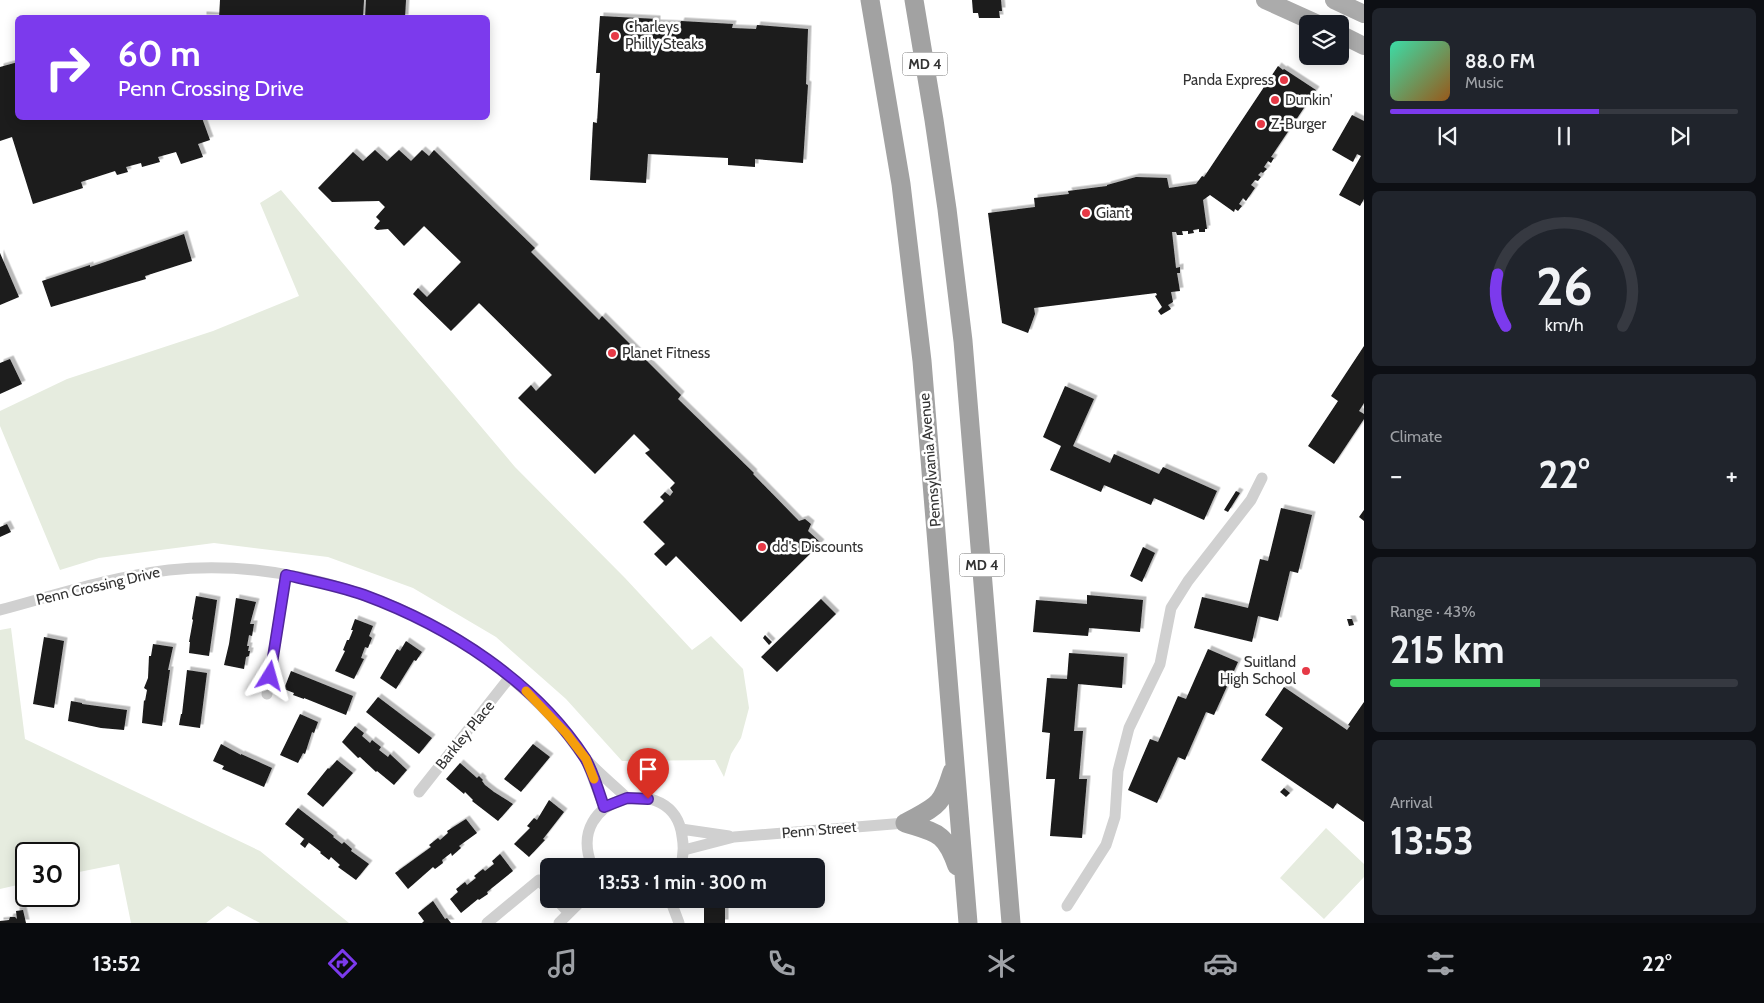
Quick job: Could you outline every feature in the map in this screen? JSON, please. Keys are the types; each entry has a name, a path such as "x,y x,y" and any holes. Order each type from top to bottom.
{"highway":[{"path":"864,0 876,32"},
{"name":"Pennsylvania Avenue","path":"870,0 900,184 922,361 968,923"},
{"name":"MD 4","path":"915,3 947,209 963,341 1012,923"},
{"path":"905,823 934,807 942,799 955,762"},
{"path":"905,823 934,832 944,840 951,849 965,889"}],"main road":[{"path":"1265,0 1299,15"},
{"path":"1334,0 1364,14"},
{"path":"1349,38 1364,46"}],"street":[{"path":"1067,906 1106,845 1115,817 1118,772 1129,728 1160,664 1171,608 1251,500 1262,478"},
{"name":"Penn Crossing Drive","path":"0,610 128,576 168,570 223,569 286,575 329,584 362,594 416,616 468,646 510,677 536,701 560,726 586,759 627,798"},
{"path":"267,694 286,575"},
{"name":"Barkley Place","path":"419,792 510,677"},
{"name":"Penn Crossing Drive","path":"586,759 604,807"},
{"path":"589,858 587,851 588,837 592,823 604,807 627,798 648,799 663,805 674,815 681,829 684,850 682,858"},
{"name":"Penn Street","path":"684,850 734,837 905,823"},
{"name":"Penn Street","path":"681,829 734,837"},
{"path":"487,923 540,881"},
{"path":"564,908 569,913"},
{"path":"559,923 574,908"},
{"path":"673,908 678,923"}],"shaded area":[{"path":"281,190 515,467 625,578 692,650 711,636 743,669 749,708 741,738 731,754 724,777 715,760 622,761 566,699 496,637 413,588 328,557 214,543 99,558 60,570 0,426 0,411 67,379 213,331 299,296 260,203"},
{"path":"11,628 25,739 260,851 349,923 260,923 228,906 206,923 131,923 119,864 80,872 80,842 15,842 15,886 0,889 0,630"},
{"path":"1326,828 1364,864 1364,877 1324,919 1280,878"}],"building":[{"path":"220,0 364,0 363,15 219,15"},
{"path":"366,0 406,0 405,15 365,15"},
{"path":"972,0 1001,0 1002,11 999,11 1000,18 979,18 978,13 973,13"},
{"path":"600,16 657,19 657,23 680,24 681,21 733,24 732,28 756,29 757,25 808,29 806,84 808,85 803,163 755,159 755,167 728,165 728,158 648,154 646,183 590,180 593,122 597,123 600,73 596,73"},
{"path":"15,63 15,120 203,120 210,140 198,144 203,157 181,164 176,152 158,157 160,162 142,167 141,163 126,167 128,172 117,175 115,171 81,182 83,188 33,204 12,137 0,141 0,67"},
{"path":"1278,66 1316,90 1271,157 1274,158 1271,163 1268,161 1264,167 1267,169 1258,175 1261,177 1258,181 1255,180 1251,185 1255,188 1246,201 1243,198 1239,204 1242,206 1238,211 1235,209 1234,212 1210,195 1203,200 1207,229 1205,229 1205,232 1199,232 1199,229 1193,230 1194,233 1188,234 1188,231 1182,231 1183,235 1177,235 1176,232 1172,232 1176,268 1180,267 1180,273 1177,273 1180,291 1171,292 1173,302 1168,305 1171,309 1161,315 1158,311 1162,307 1155,296 1157,295 1156,293 1034,308 1035,314 1028,333 1002,323 988,213 1035,207 1034,198 1069,194 1068,191 1107,186 1136,177 1167,178 1169,188 1196,184 1202,176 1204,177"},
{"path":"1352,115 1364,121 1364,199 1360,206 1339,195 1361,156 1357,154 1353,162 1332,150"},
{"path":"375,150 387,161 399,150 411,161 422,150 429,156 434,150 535,248 531,252 599,320 602,316 681,395 678,399 754,473 799,521 805,519 811,524 808,531 821,543 741,622 676,556 666,566 654,554 665,544 643,522 664,501 660,497 665,492 670,496 673,492 670,488 675,483 645,453 650,450 634,434 595,474 518,398 531,385 536,391 552,375 479,303 451,331 413,294 418,288 427,297 461,262 424,226 404,246 388,229 377,230 374,228 380,221 376,217 385,207 379,201 332,202 318,188 353,152 363,161"},
{"path":"184,234 192,261 145,276 146,279 51,307 42,281 90,265 90,267"},
{"path":"0,253 19,297 0,305"},
{"path":"1364,346 1364,403 1359,411 1364,414 1364,419 1334,464 1308,446 1338,401 1331,396"},
{"path":"10,359 22,384 0,394 0,363"},
{"path":"1065,386 1094,399 1073,446 1110,463 1114,454 1159,474 1163,467 1217,491 1204,520 1154,498 1151,505 1104,485 1101,492 1050,470 1061,446 1043,437"},
{"path":"1236,491 1240,493 1228,512 1224,510"},
{"path":"1281,508 1312,515 1298,573 1290,571 1278,621 1258,616 1252,642 1194,628 1202,597 1248,608 1260,559 1268,561"},
{"path":"1364,510 1364,521 1359,517"},
{"path":"7,524 11,532 0,537 0,527"},
{"path":"1143,547 1155,553 1142,582 1130,576"},
{"path":"1087,595 1143,600 1140,632 1089,628 1088,636 1033,632 1036,600 1087,604"},
{"path":"196,596 217,600 209,656 189,653"},
{"path":"236,598 256,602 250,624 254,624 252,636 249,635 247,646 249,646 248,651 250,651 249,656 246,657 244,669 224,665"},
{"path":"821,599 836,614 777,672 761,657"},
{"path":"355,619 373,626 369,636 372,638 368,648 365,647 361,658 364,659 354,679 335,671 345,651 343,650 353,630 351,630"},
{"path":"1347,619 1352,619 1354,625 1349,626"},
{"path":"765,635 772,642 769,645 763,638"},
{"path":"44,637 64,641 54,708 33,704"},
{"path":"406,641 422,652 416,661 414,660 396,689 380,678 397,649 400,651"},
{"path":"153,644 173,647 168,670 170,670 162,726 142,723 147,690 144,688 148,678 149,656 151,656"},
{"path":"1208,649 1238,662 1214,715 1206,712 1185,760 1178,757 1157,803 1128,790 1150,739 1158,742 1178,696 1186,699"},
{"path":"1069,653 1124,657 1122,688 1078,684 1074,731 1083,731 1079,779 1087,779 1082,838 1050,836 1055,779 1046,779 1050,733 1042,732 1047,678 1067,679"},
{"path":"187,670 207,673 200,728 179,725"},
{"path":"291,671 353,696 346,715 293,695 294,693 284,689"},
{"path":"1284,687 1347,730 1350,726 1348,725 1364,702 1364,822 1337,803 1333,809 1261,760 1283,728 1265,715"},
{"path":"378,697 432,738 419,754 366,712"},
{"path":"71,701 127,710 124,730 101,728 68,721"},
{"path":"300,714 318,722 314,733 312,732 305,754 303,753 298,763 280,755"},
{"path":"355,726 364,733 362,736 370,743 372,740 381,747 379,750 388,757 390,754 407,770 394,785 360,757 358,758 342,742"},
{"path":"221,744 272,768 264,787 222,769 224,766 213,761"},
{"path":"533,744 550,757 521,792 504,779"},
{"path":"337,760 353,773 323,807 307,794"},
{"path":"460,763 477,778 479,776 485,785 494,792 513,804 498,821 472,801 465,792 464,794 446,779"},
{"path":"1284,788 1290,793 1286,797 1280,792"},
{"path":"549,800 564,812 543,839 545,840 529,857 514,844 530,828 527,826 534,818 537,820"},
{"path":"298,808 342,844 344,842 352,849 351,851 369,864 356,880 338,867 340,865 331,857 329,860 285,824"},
{"path":"466,819 477,833 459,846 461,848 452,856 451,853 442,860 443,863 435,869 433,867 408,889 395,873 431,847 429,845 438,838 440,840 448,833 447,831"},
{"path":"304,839 309,842 305,848 300,844"},
{"path":"500,854 513,871 487,892 488,894 478,899 461,913 450,899 458,892 456,889 465,882 467,885 483,869 485,871 494,864 492,861"},
{"path":"433,901 445,919 447,918 451,923 422,923 424,921 418,913"},
{"path":"704,908 725,908 725,923 704,923"},
{"path":"23,910 26,923 0,923 0,921 9,920 10,917 17,919 16,911"}],"slow traffic":[{"path":"526,691 566,733 586,759 594,779"}],"place":[{"name":"Charleys Philly Steaks","path":"615,36"},
{"name":"Panda Express","path":"1284,80"},
{"name":"Dunkin'","path":"1275,100"},
{"name":"Z-Burger","path":"1261,124"},
{"name":"Giant","path":"1086,213"},
{"name":"Planet Fitness","path":"612,353"},
{"name":"dd's Discounts","path":"762,547"},
{"name":"Suitland High School","path":"1306,671"}],"route":[{"path":"270,676 286,575 329,584 362,594 416,616 437,627 468,646 510,677 540,704 586,759 604,807 627,798 640,797 648,799"}]}
